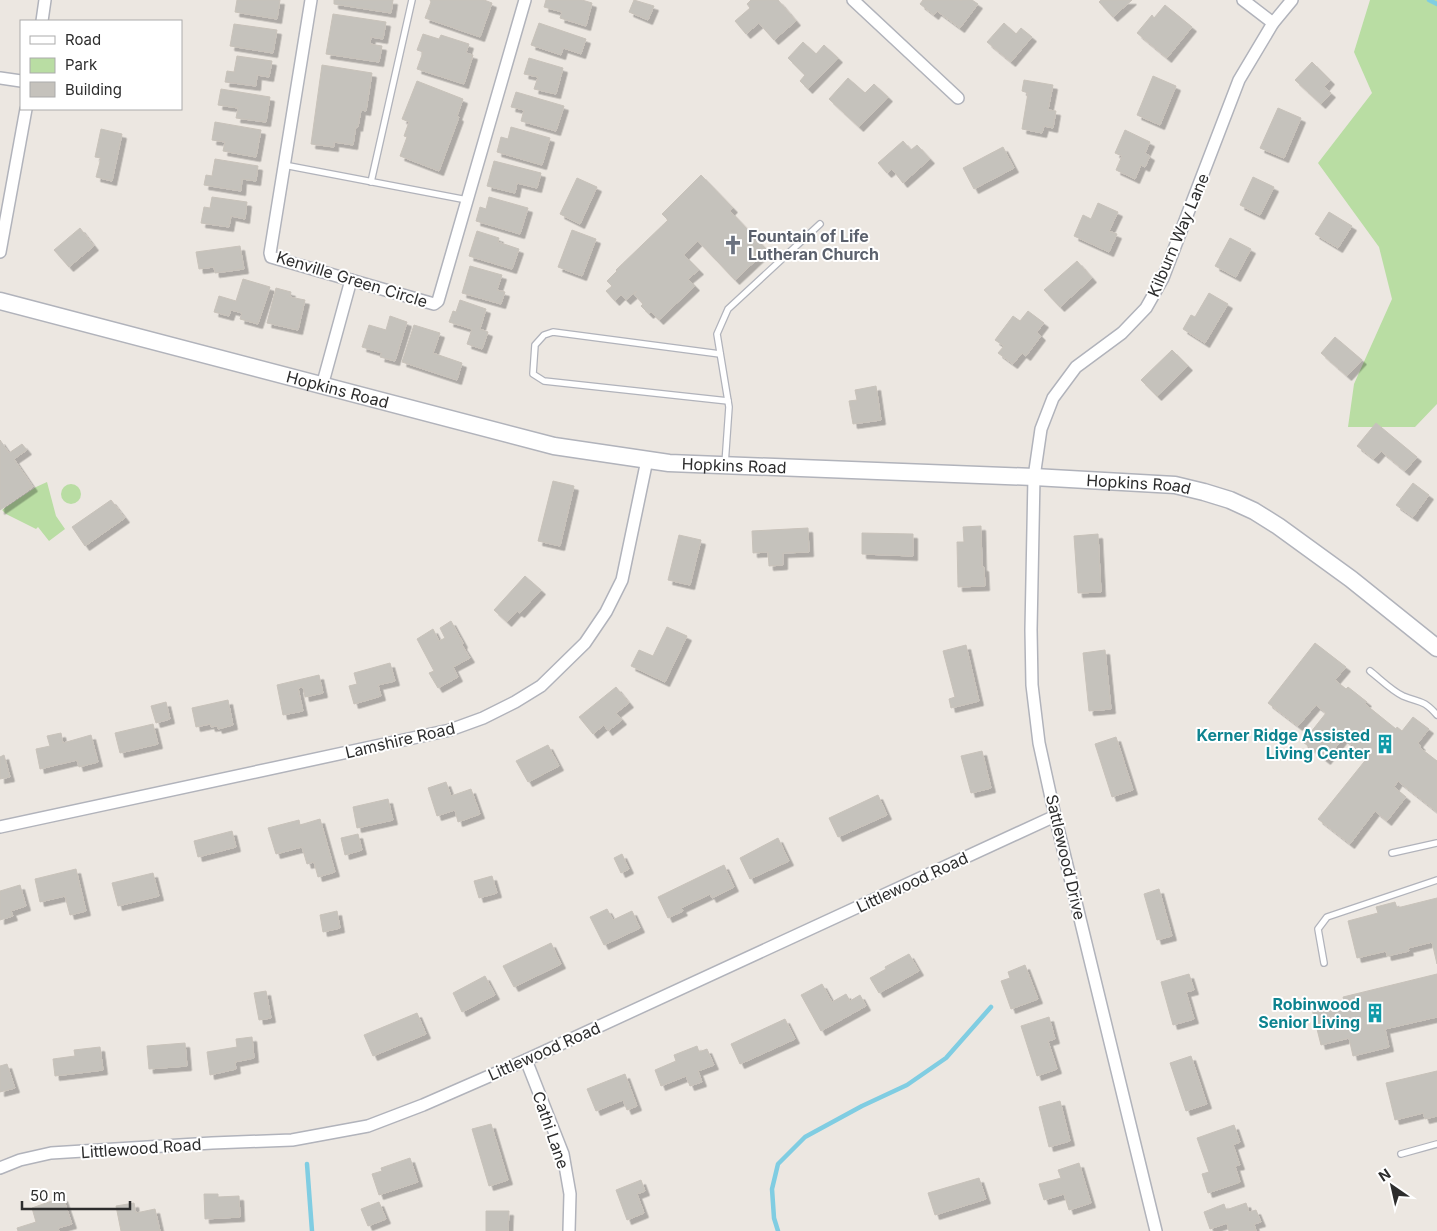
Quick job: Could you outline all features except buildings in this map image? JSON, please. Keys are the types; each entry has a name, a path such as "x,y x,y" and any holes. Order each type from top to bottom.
{"main road":[{"name":"Hopkins Road","path":"0,301 554,446 668,462 1034,477 1175,485 1204,492 1230,500 1254,511 1285,530 1351,579 1437,648"}],"street":[{"path":"42,20 45,0"},
{"name":"Kenville Green Circle","path":"311,0 270,253 271,257 434,304 438,301 525,0"},
{"path":"853,0 958,98"},
{"path":"1243,0 1273,23"},
{"name":"Kilburn Way Lane","path":"1034,477 1041,429 1053,398 1076,367 1122,333 1146,308 1163,278 1239,80 1273,23 1292,0"},
{"path":"0,78 20,82"},
{"path":"0,252 26,110"},
{"path":"322,386 351,280"},
{"name":"Lamshire Road","path":"0,827 450,730 483,718 515,702 541,686 567,662 585,643 606,612 622,580 646,460"},
{"name":"Sattlewood Drive","path":"1034,477 1031,630 1032,685 1039,743 1156,1231"},
{"name":"Littlewood Road","path":"0,1168 20,1160 51,1153 292,1140 368,1126 423,1105 526,1060 1055,816"},
{"name":"Cathi Lane","path":"526,1060 563,1154 570,1194 569,1231"}],"lane":[{"path":"371,182 412,0"},
{"path":"284,165 467,200"},
{"path":"725,464 729,407 716,334 728,309 820,224"},
{"path":"720,354 553,332 544,335 535,345 533,374 544,382 728,400"},
{"path":"1370,671 1402,695 1428,705 1437,715"},
{"path":"1392,853 1437,842"},
{"path":"1324,963 1318,929 1327,917 1437,880"},
{"path":"1401,1154 1437,1144"}],"green space":[{"path":"1370,0 1437,0 1437,404 1415,427 1348,427 1354,384 1392,299 1379,247 1318,163 1372,93 1354,52"},
{"path":"47,482 56,516 65,529 49,541 38,527 36,529 6,514 2,510 36,487"},
{"path":"71,484 78,487 81,494 78,501 71,504 64,501 61,494 64,487"}],"waterway":[{"path":"1429,0 1437,4"},
{"path":"778,1231 774,1218 772,1189 778,1164 805,1137 862,1106 907,1085 946,1058 991,1007"},
{"path":"307,1164 312,1231"}],"place":[{"name":"Fountain of Life Lutheran Church","path":"733,245"},
{"name":"Kerner Ridge Assisted Living Center","path":"1385,744"},
{"name":"Robinwood Senior Living","path":"1375,1013"}]}
